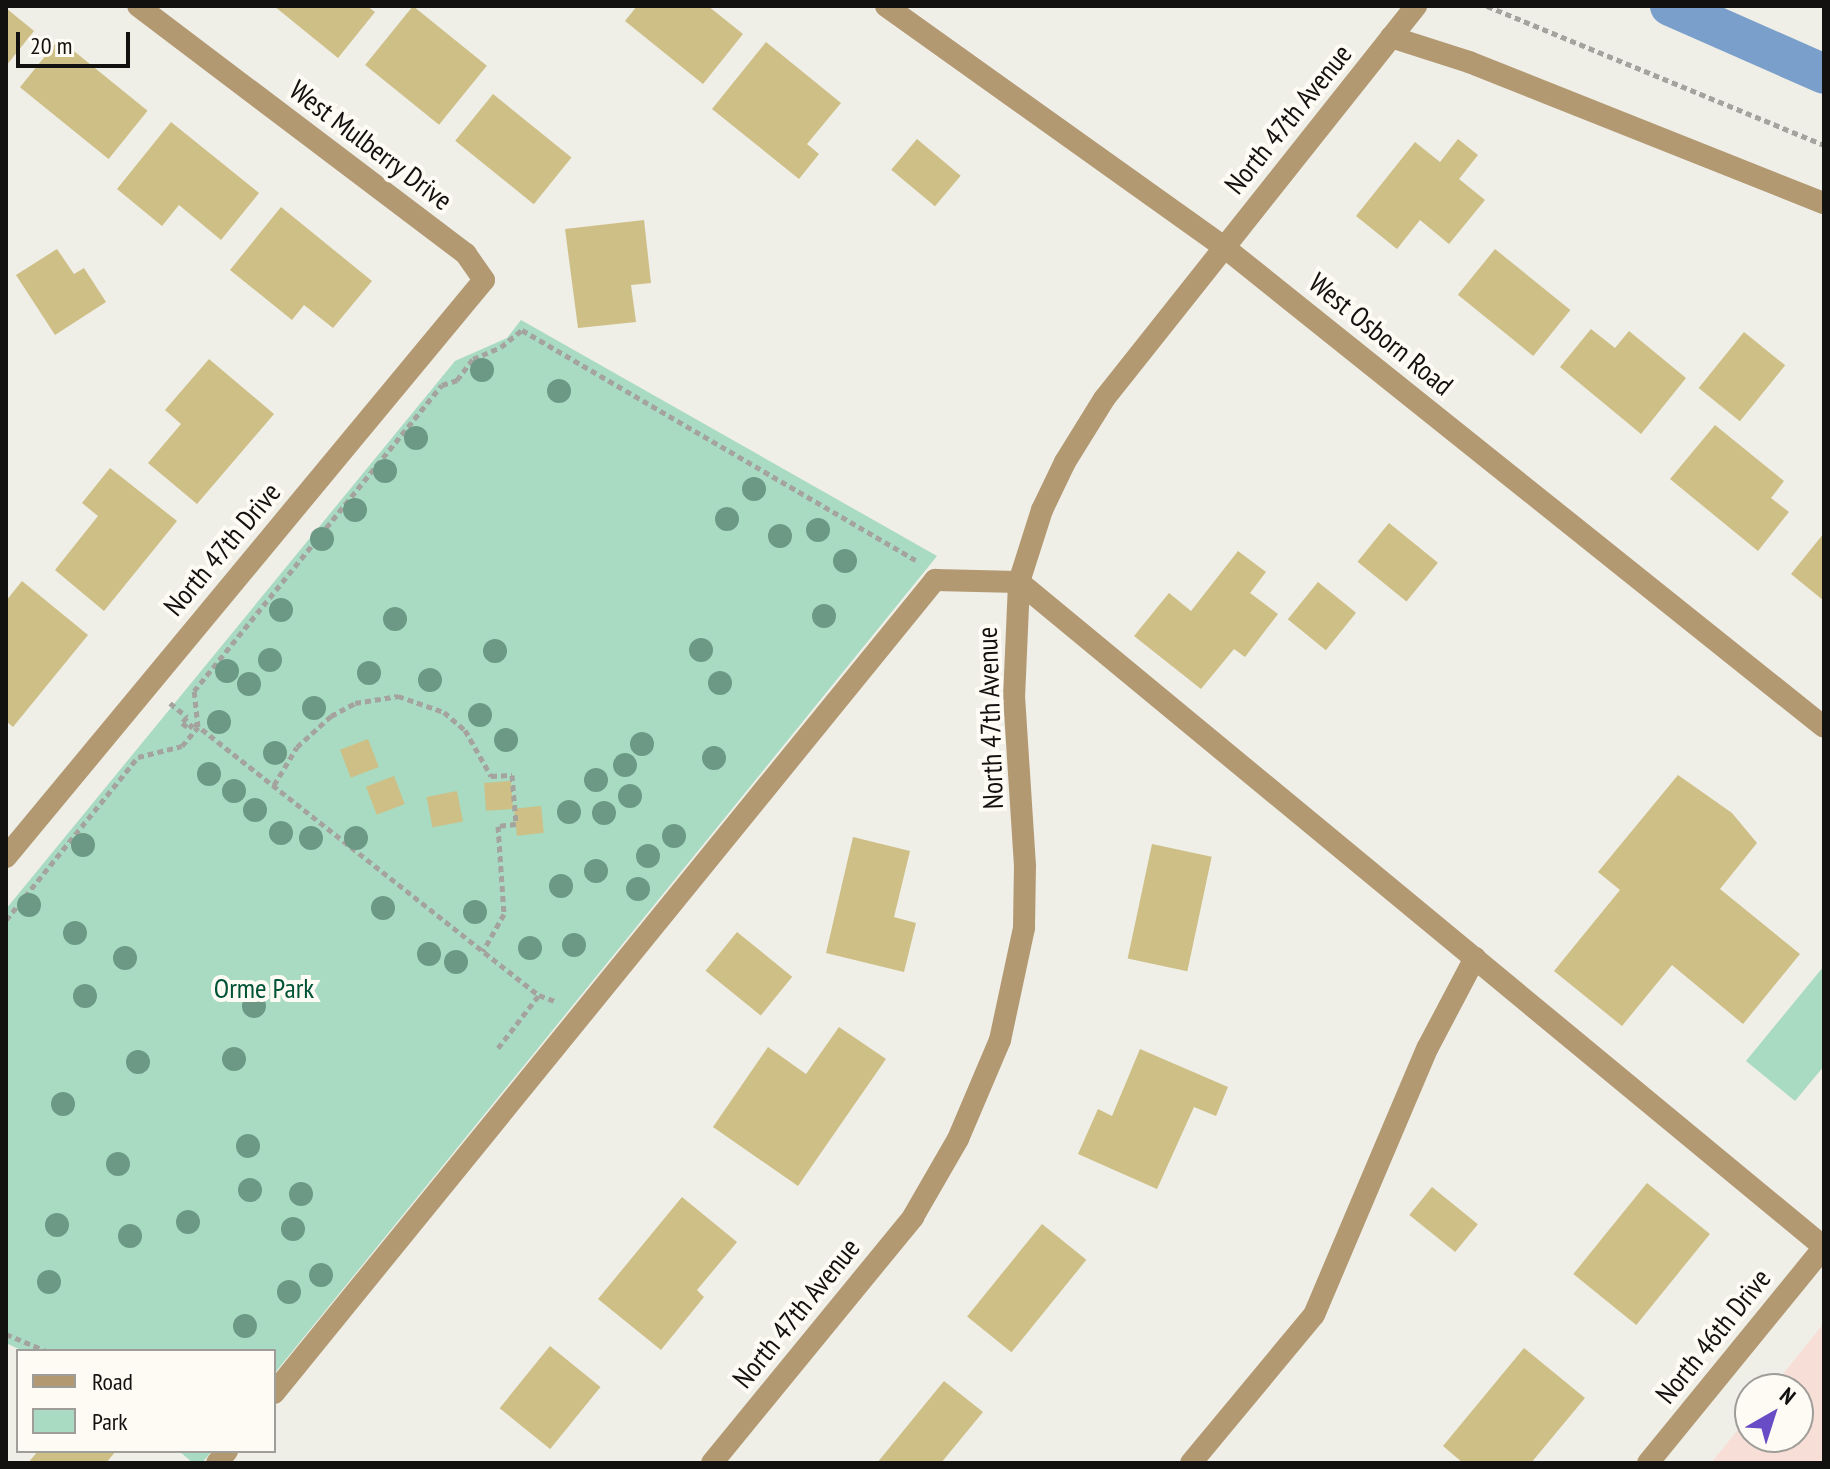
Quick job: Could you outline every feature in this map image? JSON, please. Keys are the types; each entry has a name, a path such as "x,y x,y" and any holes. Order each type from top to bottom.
{"street":[{"name":"West Mulberry Drive","path":"138,6 466,254 484,280"},
{"name":"West Osborn Road","path":"886,6 1224,247 1824,727"},
{"name":"North 47th Avenue","path":"712,1463 913,1217 958,1139 1000,1040 1024,928 1025,866 1014,698 1019,582 1042,510 1065,462 1104,399 1416,6"},
{"path":"1391,37 1469,62 1824,203"},
{"name":"North 47th Drive","path":"6,857 484,280"},
{"path":"276,1391 935,580 1019,582 1824,1247"},
{"path":"1191,1463 1314,1315 1428,1047 1475,958"},
{"name":"North 46th Drive","path":"1648,1463 1824,1247"}],"path":[{"path":"1487,6 1824,145"},
{"path":"6,920 138,757 182,746 198,727 194,691 442,385 457,380 473,359 501,347 522,330 921,563 911,575"},
{"path":"148,684 187,717 182,723 198,727 539,995 555,1001"},
{"path":"274,785 297,747 331,716 355,703 398,696 444,712 465,730 491,776 512,775 516,824 498,826 504,914 483,951"},
{"path":"498,1048 539,995"},
{"path":"6,1334 41,1349"}],"shaded area":[{"path":"1824,1323 1824,1463 1711,1463 1734,1435 1734,1453 1814,1453 1814,1373 1784,1373"}],"green space":[{"name":"Orme Park","path":"521,320 937,556 276,1372 276,1349 19,1349 6,1343 6,909 455,361 507,338"},
{"path":"1824,966 1824,1066 1795,1101 1746,1061"},
{"path":"181,1453 210,1453 202,1463 193,1463"}],"building":[{"path":"274,6 367,6 375,12 338,58"},
{"path":"413,6 487,66 439,125 365,65"},
{"path":"637,6 708,6 743,34 703,84 625,21"},
{"path":"6,8 34,31 6,66"},
{"path":"59,39 148,111 109,159 20,87"},
{"path":"766,42 841,103 807,144 819,154 799,179 712,109"},
{"path":"493,94 571,158 534,204 455,141"},
{"path":"171,122 259,193 221,240 179,205 162,226 117,189"},
{"path":"917,139 961,176 935,206 891,170"},
{"path":"1458,139 1478,155 1459,179 1485,200 1449,244 1420,220 1397,249 1356,216 1415,142 1440,162"},
{"path":"281,207 372,281 333,328 304,305 292,320 230,270"},
{"path":"644,220 651,283 631,285 636,322 578,328 565,229"},
{"path":"57,249 74,274 84,268 106,302 55,335 16,275"},
{"path":"1495,249 1570,310 1533,356 1458,295"},
{"path":"1591,329 1615,348 1629,331 1686,378 1641,434 1560,367"},
{"path":"1744,332 1785,365 1740,421 1699,388"},
{"path":"209,359 274,414 197,504 148,463 181,424 165,410"},
{"path":"1715,425 1784,481 1771,498 1789,512 1758,551 1670,479"},
{"path":"110,468 177,521 104,611 55,570 98,516 82,503"},
{"path":"1389,523 1438,563 1406,602 1358,562"},
{"path":"1824,533 1824,601 1791,574"},
{"path":"1238,551 1266,572 1250,593 1278,614 1245,657 1234,649 1201,689 1134,636 1169,593 1191,611"},
{"path":"22,581 88,635 13,727 6,721 6,601"},
{"path":"1318,582 1356,613 1326,650 1288,619"},
{"path":"368,739 379,767 351,778 340,750"},
{"path":"1678,775 1732,813 1757,843 1720,889 1800,954 1743,1024 1672,965 1622,1026 1554,971 1620,890 1598,872"},
{"path":"394,776 405,804 377,815 366,787"},
{"path":"511,781 513,809 486,811 484,783"},
{"path":"457,791 463,821 432,827 427,797"},
{"path":"541,806 544,833 517,836 514,809"},
{"path":"853,837 910,851 894,917 916,923 904,972 826,953"},
{"path":"1152,844 1212,857 1187,971 1128,958"},
{"path":"737,932 792,977 761,1016 706,971"},
{"path":"839,1027 886,1059 798,1186 713,1127 768,1047 806,1074"},
{"path":"1140,1049 1228,1087 1216,1116 1194,1107 1157,1189 1078,1154 1098,1109 1112,1116"},
{"path":"1647,1183 1710,1234 1636,1325 1573,1274"},
{"path":"1432,1187 1478,1224 1455,1252 1409,1215"},
{"path":"682,1197 737,1242 697,1290 704,1297 661,1350 598,1299"},
{"path":"1042,1224 1086,1260 1011,1352 967,1316"},
{"path":"550,1346 601,1387 550,1449 500,1408"},
{"path":"1524,1348 1585,1398 1531,1463 1463,1463 1443,1446"},
{"path":"944,1381 983,1412 941,1463 877,1463"},
{"path":"36,1453 114,1453 106,1463 28,1463"}],"waterway":[{"path":"1670,6 1824,74"}]}
